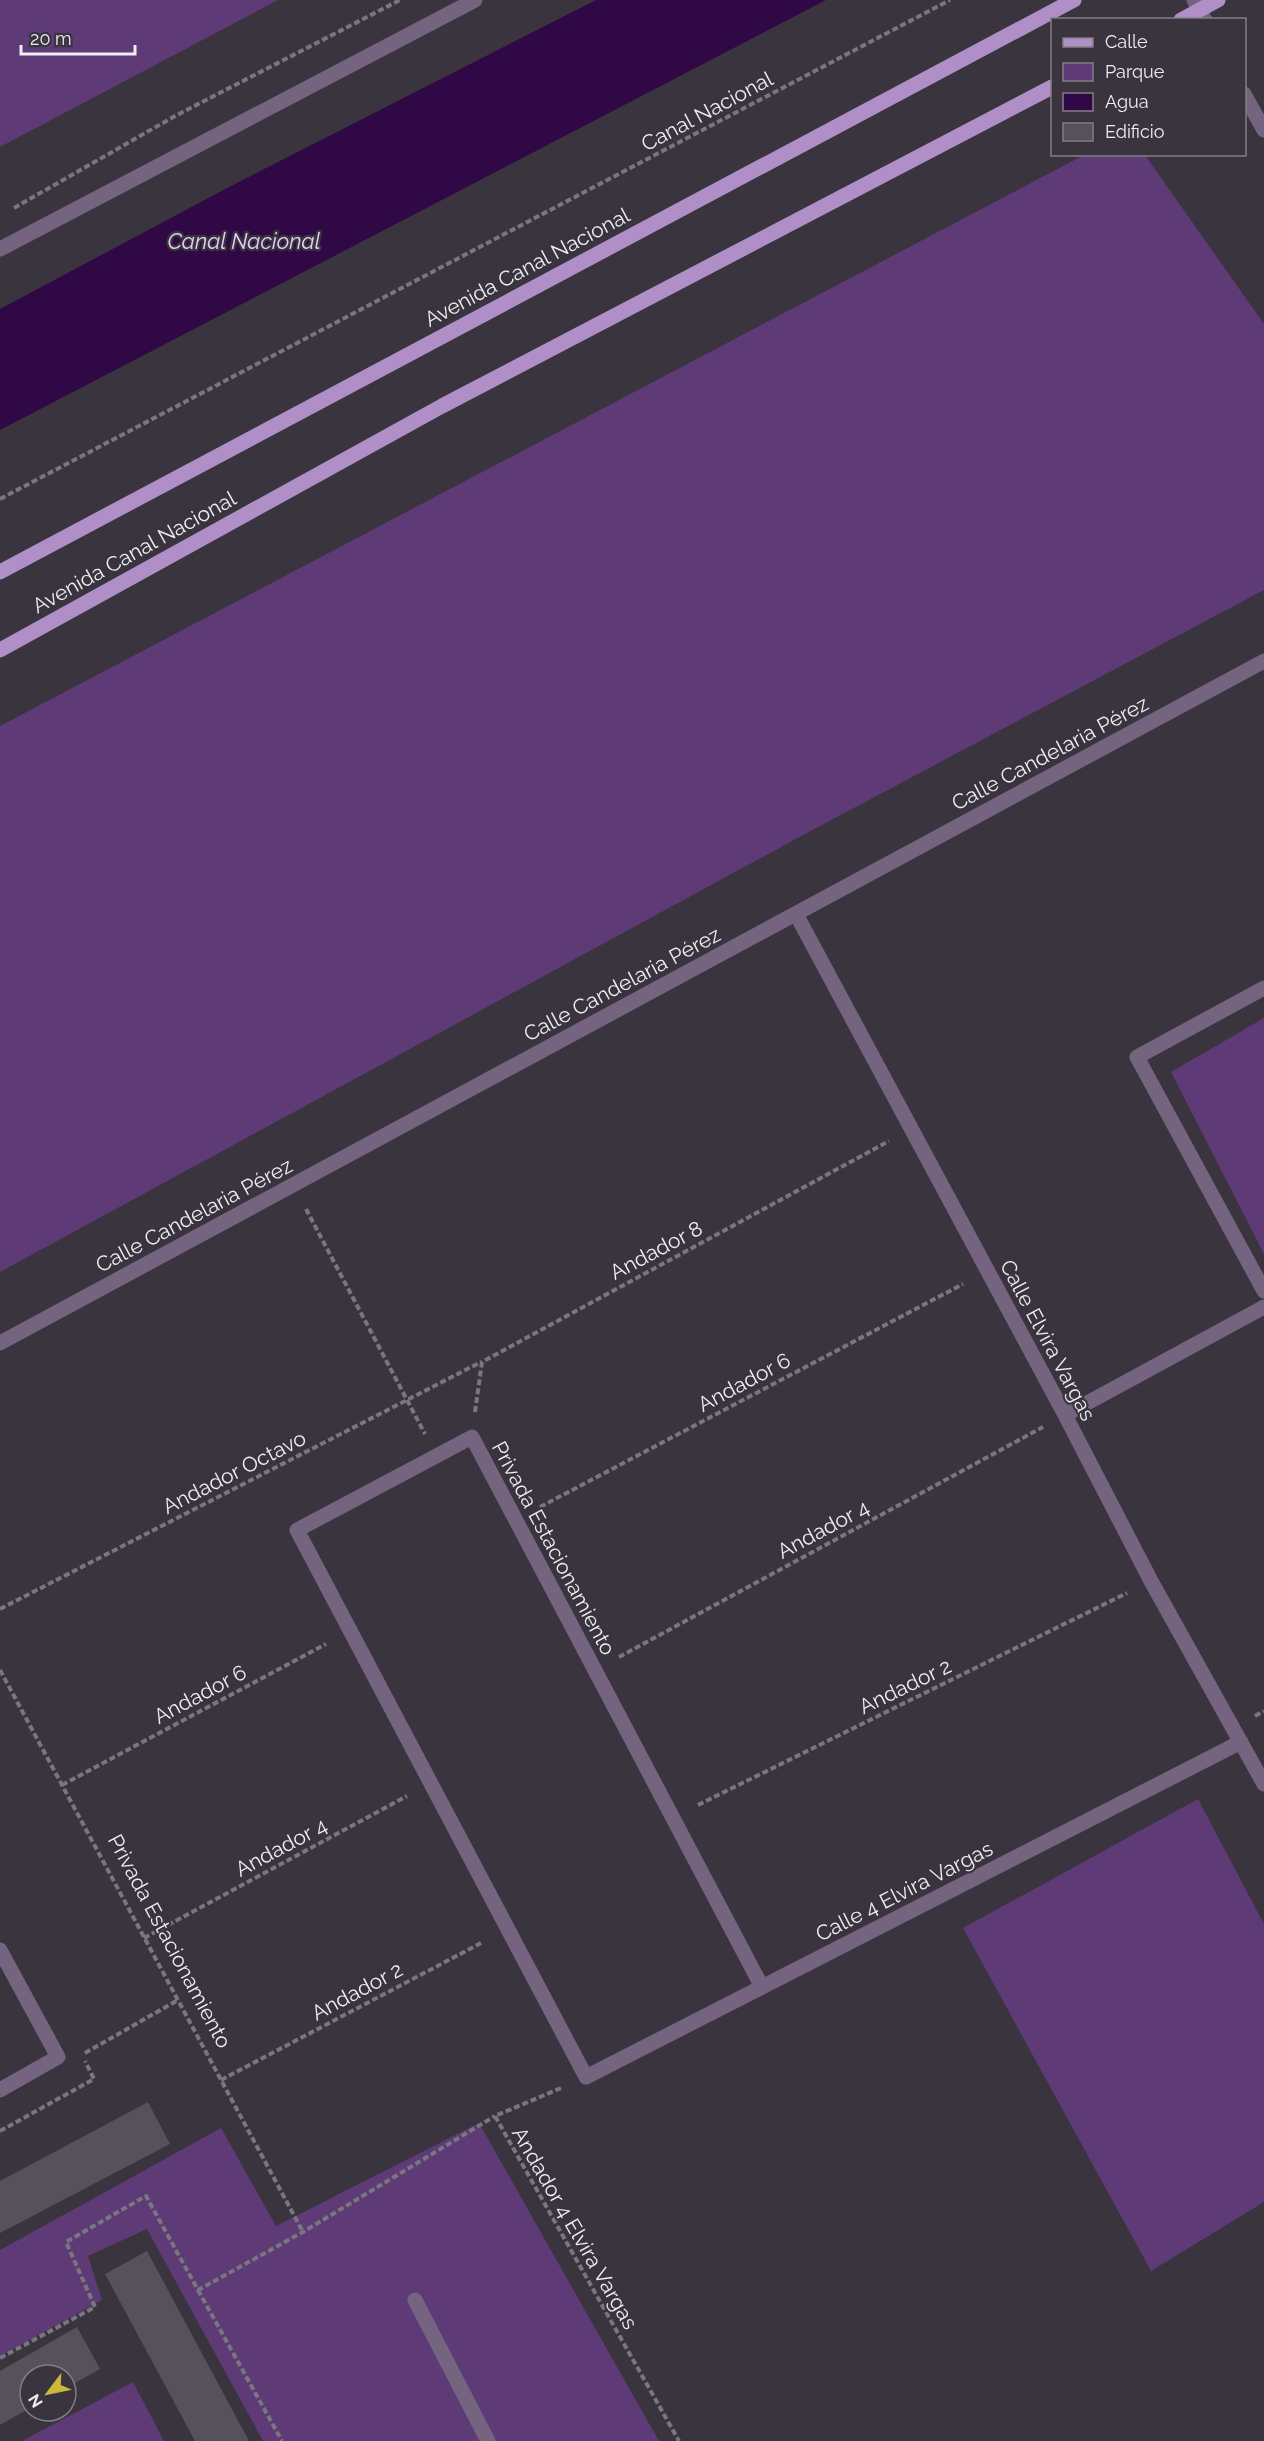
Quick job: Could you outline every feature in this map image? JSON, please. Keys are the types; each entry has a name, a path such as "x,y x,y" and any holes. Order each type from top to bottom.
{"main road":[{"name":"Avenida Canal Nacional","path":"0,572 1074,0"},
{"path":"1184,18 1218,0"},
{"name":"Avenida Canal Nacional","path":"0,650 442,406 1051,88"}],"street":[{"path":"0,249 476,0"},
{"path":"1246,96 1264,130"},
{"name":"Calle Candelaria Pérez","path":"0,1343 1264,662"},
{"name":"Calle Elvira Vargas","path":"796,914 1065,1415 1151,1581 1264,1784"},
{"path":"1264,988 1137,1057 1264,1291"},
{"path":"1065,1415 1264,1307"},
{"name":"Privada Estacionamiento","path":"586,2077 352,1630 297,1530 436,1455 472,1437 762,1987"},
{"name":"Calle 4 Elvira Vargas","path":"586,2077 1241,1742"},
{"path":"0,1950 58,2057 0,2090"},
{"path":"415,2300 488,2441"}],"path":[{"path":"10,210 176,116 400,0"},
{"name":"Canal Nacional","path":"0,499 950,0"},
{"name":"Andador 8","path":"482,1362 911,1129"},
{"path":"293,1185 436,1455"},
{"name":"Andador 6","path":"515,1520 987,1271"},
{"path":"472,1437 482,1362"},
{"name":"Andador Octavo","path":"0,1610 482,1362"},
{"name":"Andador 4","path":"595,1670 1065,1415"},
{"name":"Andador 2","path":"673,1817 1151,1581"},
{"name":"Andador 6","path":"62,1785 352,1630"},
{"name":"Privada Estacionamiento","path":"0,1670 303,2232"},
{"name":"Andador 4","path":"144,1938 432,1783"},
{"name":"Andador 2","path":"221,2080 508,1929"},
{"path":"0,2132 94,2079 82,2055 178,2000"},
{"name":"Andador 4 Elvira Vargas","path":"586,2077 495,2116 679,2441"},
{"path":"198,2290 303,2232 495,2116"},
{"path":"0,2358 95,2307 66,2242 146,2196 282,2441"}],"green space":[{"path":"0,0 278,0 0,147"},
{"path":"1082,156 1146,156 1264,324 1264,590 805,834 0,1272 0,726"},
{"path":"1264,1018 1264,1254 1171,1072"},
{"path":"1198,1799 1264,1924 1264,2202 1151,2271 963,1928"},
{"path":"479,2123 659,2441 263,2441 147,2229 88,2256 102,2300 0,2356 0,2250 221,2128 276,2226"},
{"path":"133,2382 164,2441 22,2441 56,2423 78,2423 78,2411"}],"water":[{"name":"Canal Nacional","path":"596,0 826,0 0,430 0,309 229,187"}],"building":[{"path":"148,2102 170,2144 0,2233 0,2181"},
{"path":"147,2251 249,2441 195,2441 105,2274"},
{"path":"77,2327 100,2369 78,2381 78,2363 18,2363 18,2415 0,2425 0,2371"}]}
